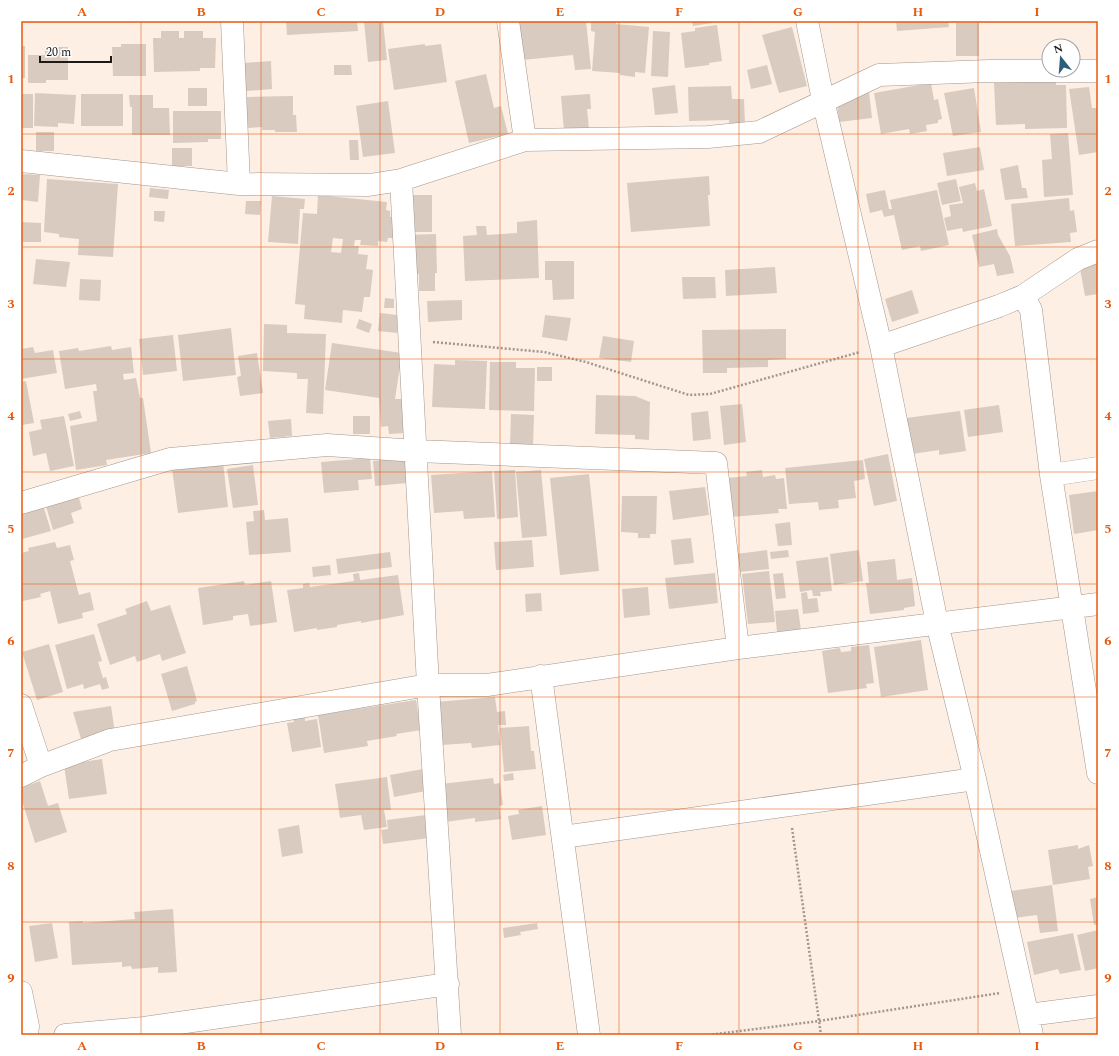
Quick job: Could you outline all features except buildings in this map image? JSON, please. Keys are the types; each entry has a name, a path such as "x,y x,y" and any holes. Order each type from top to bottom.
{"street":[{"path":"232,21 239,184"},
{"path":"508,21 525,140"},
{"path":"807,21 823,100 882,346 937,623 975,779 1030,1025 1098,1006"},
{"path":"21,161 239,184 369,185 401,180 525,140 708,137 759,132 823,100 879,75 1098,71"},
{"path":"401,180 409,340 417,451 428,685 448,984 450,1035"},
{"path":"882,346 1000,306 1023,296 1078,259 1098,251"},
{"path":"1023,296 1031,310 1050,475 1098,773"},
{"path":"21,503 170,459 326,445 417,451 716,463 738,648"},
{"path":"1050,475 1098,468"},
{"path":"21,776 41,766 110,740 428,685 486,684 738,648 1098,604"},
{"path":"541,676 589,1035"},
{"path":"21,705 41,766"},
{"path":"562,837 975,779"},
{"path":"66,1035 144,1028 448,984"},
{"path":"21,992 28,1026 27,1035"}],"path":[{"path":"409,340 544,352 586,362 689,394 710,394 882,346"},
{"path":"789,805 821,1035"},
{"path":"708,1035 819,1021 1022,990"}]}
